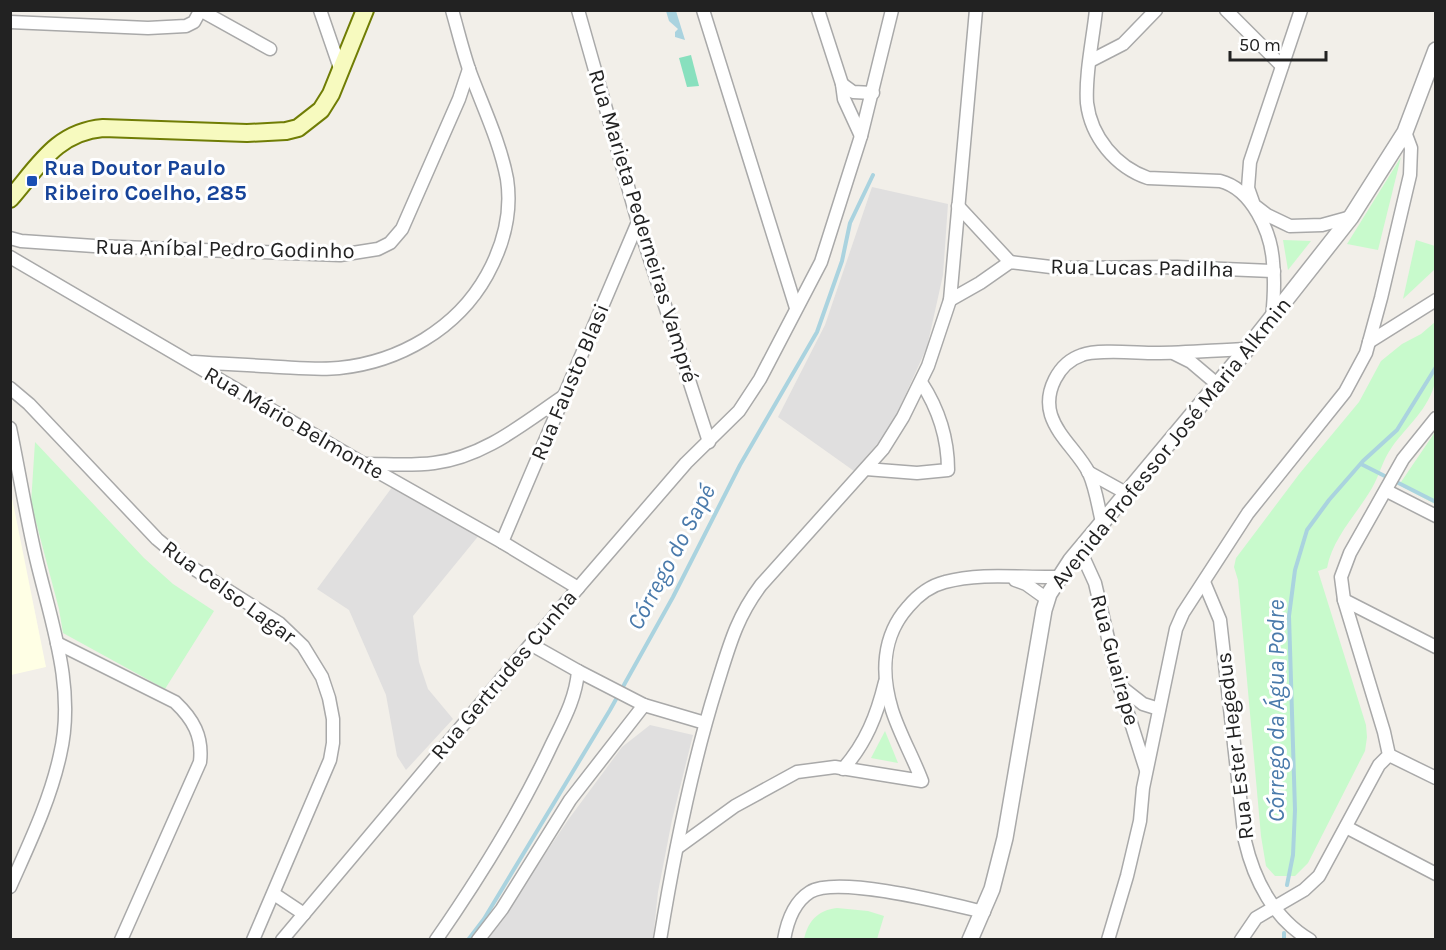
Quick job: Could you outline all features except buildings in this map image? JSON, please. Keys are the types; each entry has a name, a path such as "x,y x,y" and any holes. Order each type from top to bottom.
{"main road":[{"path":"10,200 54,148 77,132 103,128 247,133 286,131 298,128 321,110 331,93 365,10"}],"street":[{"path":"320,10 341,71"},
{"path":"189,362 338,369 359,365 406,351 433,334 464,308 494,262 505,231 508,203 507,179 494,134 470,69 452,10"},
{"name":"Rua Marieta Pederneiras Vampré","path":"578,10 638,222 709,441"},
{"path":"703,10 796,308"},
{"path":"818,10 842,84 844,99 861,136"},
{"name":"Rua Gertrudes Cunha","path":"282,939 686,463 739,411 760,379 821,262 861,136 892,10"},
{"path":"660,939 691,777 705,723 736,625 747,604 888,441 903,417 928,366 950,300 976,10"},
{"path":"1096,10 1087,87 1090,116 1105,147 1114,158 1148,178 1228,183 1243,193 1254,206 1290,226 1322,225 1351,217"},
{"path":"1090,61 1123,44 1156,10"},
{"path":"1226,10 1282,66"},
{"path":"1272,318 1274,271 1269,242 1248,188 1250,162 1301,10"},
{"path":"10,22 148,28 186,26 194,22 200,11 270,49"},
{"name":"Avenida Professor José Maria Alkmin","path":"970,939 992,890 1005,838 1047,598 1059,577 1102,522 1247,349 1351,217 1405,132 1436,50"},
{"name":"Rua Aníbal Pedro Godinho","path":"10,238 21,241 94,246 339,255 378,249 390,243 407,222 470,69"},
{"path":"842,84 853,92 873,93"},
{"path":"1108,939 1130,865 1140,821 1146,771 1176,629 1183,612 1248,513 1345,392 1366,353 1410,175 1412,148 1405,132"},
{"path":"950,300 1010,262 958,206"},
{"name":"Rua Fausto Blasi","path":"502,542 638,222"},
{"name":"Rua Mário Belmonte","path":"10,257 578,588"},
{"name":"Rua Lucas Padilha","path":"1010,262 1059,268 1177,267 1274,271"},
{"path":"1369,342 1436,300"},
{"path":"1102,522 1095,489 1088,472 1051,416 1052,386 1058,373 1074,359 1089,353 1174,353 1247,349"},
{"path":"1174,353 1191,362 1217,384"},
{"path":"866,469 917,473 948,470 948,449 939,418 930,395 921,382"},
{"name":"Rua Celso Lagar","path":"10,388 29,404 157,539 188,565 279,622 303,645 315,663 330,698 333,719 330,760 253,939"},
{"path":"364,464 434,463 470,454 494,443 564,396"},
{"path":"1389,755 1344,600 1342,568 1403,459 1435,419"},
{"path":"10,428 36,557 63,672 65,697 61,754 51,789 10,887"},
{"path":"1088,472 1126,493"},
{"path":"1388,487 1436,516"},
{"name":"Rua Guairape","path":"1080,550 1095,583 1119,686 1146,771"},
{"path":"677,848 735,806 797,772 836,768 922,782 892,710 886,678 885,663 889,637 898,618 918,596 943,582 1006,576 1059,577"},
{"path":"1006,576 1026,584 1047,598"},
{"name":"Rua Ester Hegedus","path":"1204,582 1220,620 1247,849 1254,874 1290,926 1310,939"},
{"path":"1344,600 1436,647"},
{"path":"57,643 175,702 186,712 200,738 200,762 121,939"},
{"path":"532,645 638,703 705,723"},
{"path":"436,939 476,882 526,799 570,708 578,671"},
{"path":"843,769 858,753 874,721 886,678"},
{"path":"1119,686 1143,704 1159,709"},
{"path":"478,939 502,909 570,800 638,703"},
{"path":"1389,755 1436,778"},
{"path":"1241,939 1251,922 1274,906 1304,890 1319,876 1378,765 1389,755"},
{"path":"1346,827 1436,873"},
{"path":"784,939 787,924 798,903 809,893 827,887 898,894 984,912"},
{"path":"274,894 304,914"}],"shaded area":[{"path":"872,187 948,204 943,275 927,347 890,429 854,471 778,417 825,325"},
{"path":"393,486 431,510 480,534 413,616 419,662 428,689 453,719 406,770 397,756 386,695 349,610 317,589"},
{"path":"11,493 46,667 10,675"},
{"path":"650,725 693,735 672,820 658,892 653,939 487,940 568,820 622,747"}],"green space":[{"path":"691,55 699,86 687,87 679,58"},
{"path":"1401,157 1378,250 1347,244"},
{"path":"1283,240 1311,241 1288,270"},
{"path":"1416,240 1435,246 1435,269 1403,299"},
{"path":"1435,322 1436,376 1428,401 1389,452 1372,488 1334,546 1327,568 1318,571 1366,725 1365,751 1308,863 1295,876 1275,876 1266,866 1261,836 1238,580 1234,567 1236,558 1300,473 1359,402 1381,361"},
{"path":"1435,432 1435,504 1399,485"},
{"path":"35,442 144,558 173,584 214,611 165,689 63,633 59,609 31,503"},
{"path":"885,731 898,763 871,758"},
{"path":"837,908 868,911 884,916 877,939 804,939 811,922 819,914"}],"water":[{"path":"666,11 676,11 685,40 675,37 678,29 669,21"}],"waterway":[{"name":"Córrego do Sapé","path":"468,940 484,919 610,710 673,597 740,465 817,332 842,261 850,223 873,175"},
{"name":"Córrego da Água Podre","path":"1287,885 1293,855 1295,810 1289,616 1295,570 1307,530 1329,500 1363,461 1397,430 1436,367"},
{"path":"1361,464 1436,502"},
{"name":"Córrego da Água Podre","path":"1284,933 1284,940"}],"place":[{"name":"Rua Doutor Paulo Ribeiro Coelho, 285","path":"32,181"}]}
